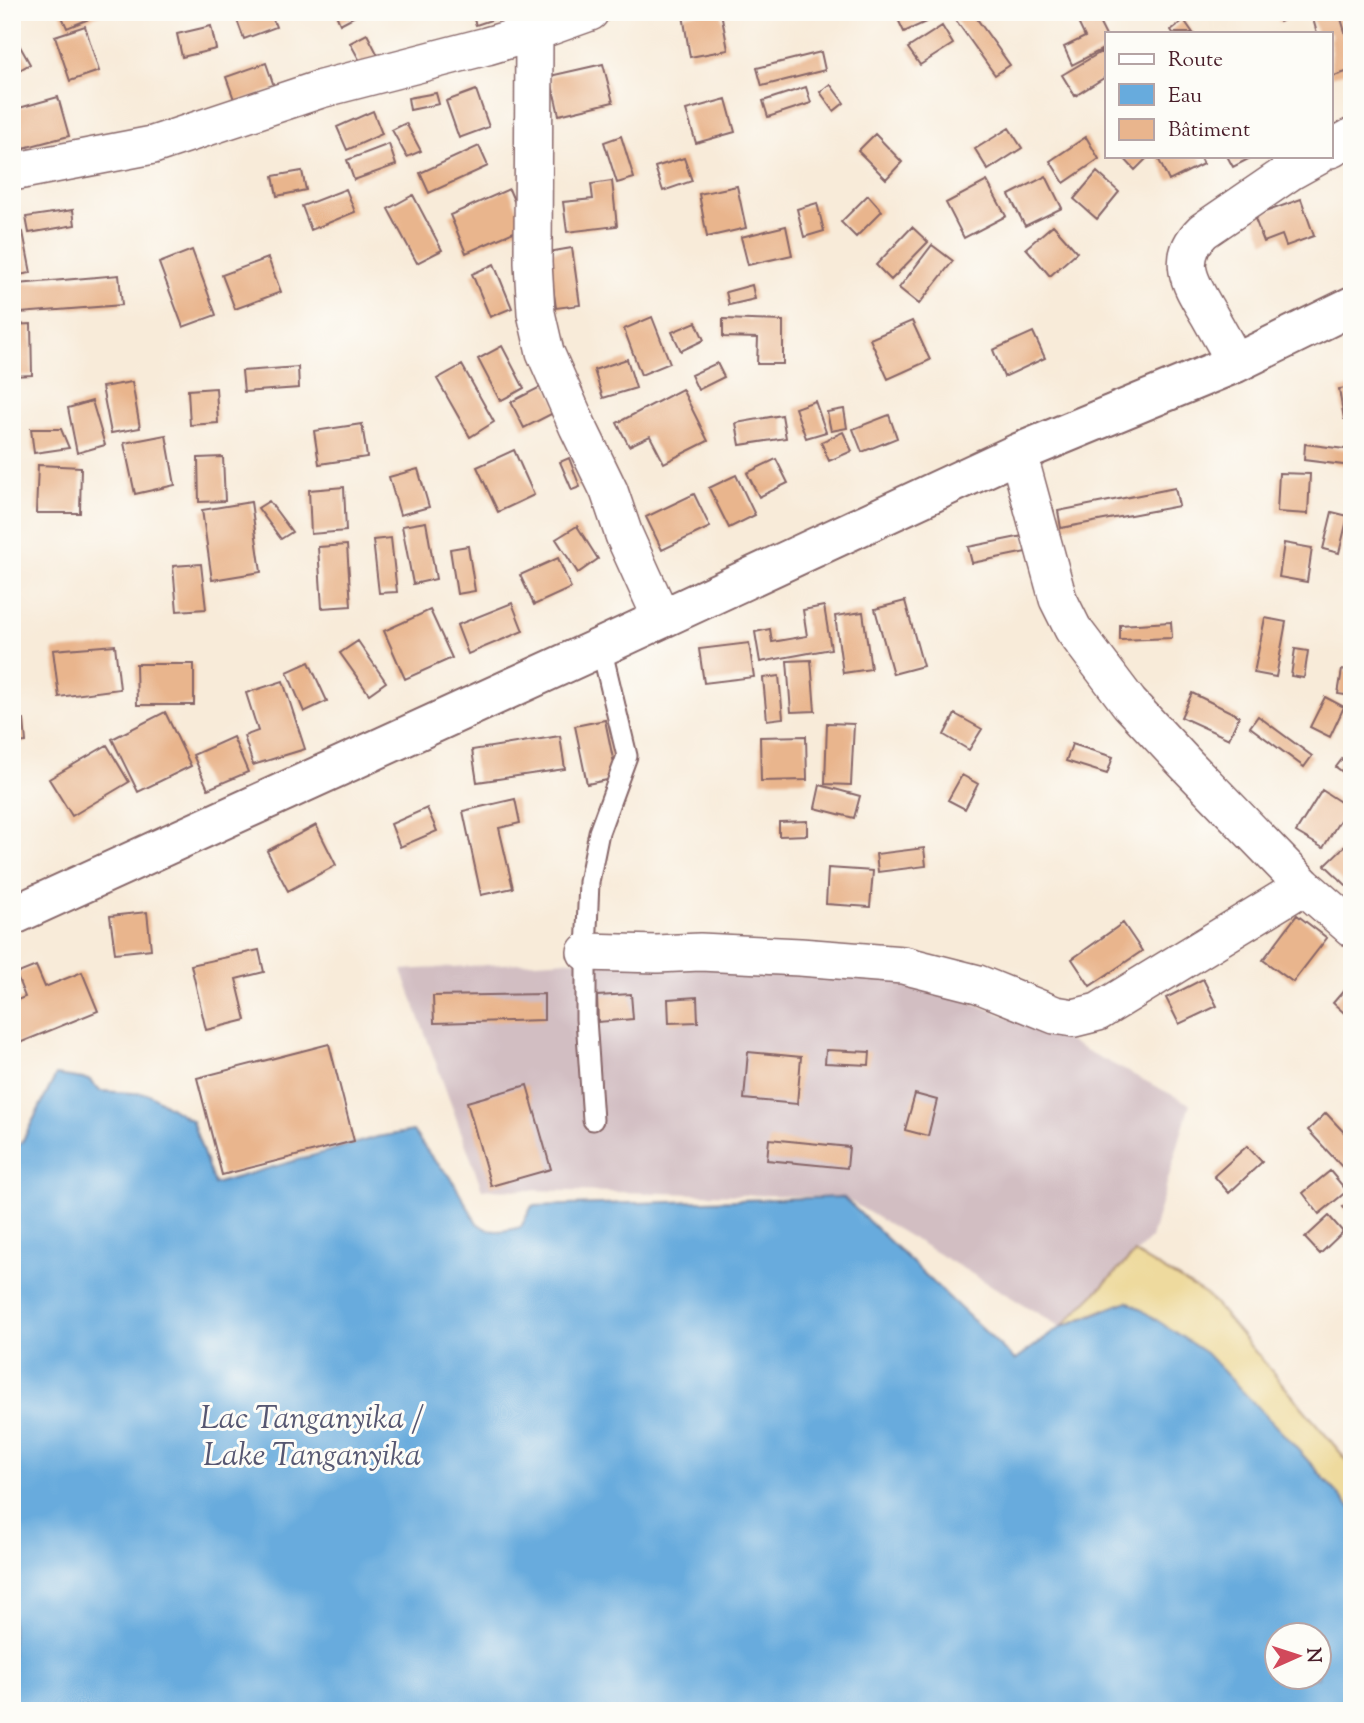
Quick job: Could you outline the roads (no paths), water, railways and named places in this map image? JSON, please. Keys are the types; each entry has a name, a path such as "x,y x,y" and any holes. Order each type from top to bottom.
{"highway":[{"path":"12,916 601,648 1018,453 1236,363 1352,306"}],"street":[{"path":"12,172 153,145 321,89 487,46 590,12"},
{"path":"534,32 533,263 536,313 545,352 609,491 624,535 662,619"},
{"path":"1332,148 1352,137"},
{"path":"1236,363 1189,281 1189,251 1194,239 1203,231 1315,158"},
{"path":"1018,453 1058,598 1073,629 1129,703 1193,772 1304,886 1352,928"},
{"path":"586,952 699,952 903,965 978,984 1055,1015 1074,1018 1098,1012 1304,886"}],"lane":[{"path":"593,1120 586,1019 589,882 599,832 628,756 601,648"}],"water":[{"name":"Lac Tanganyika / Lake Tanganyika","path":"56,1075 90,1080 100,1091 149,1094 192,1121 214,1184 377,1137 413,1131 433,1159 450,1176 477,1223 493,1231 521,1227 532,1206 843,1197 1015,1360 1061,1327 1128,1301 1206,1353 1352,1509 1352,1711 12,1711 12,1149 22,1142"}]}
